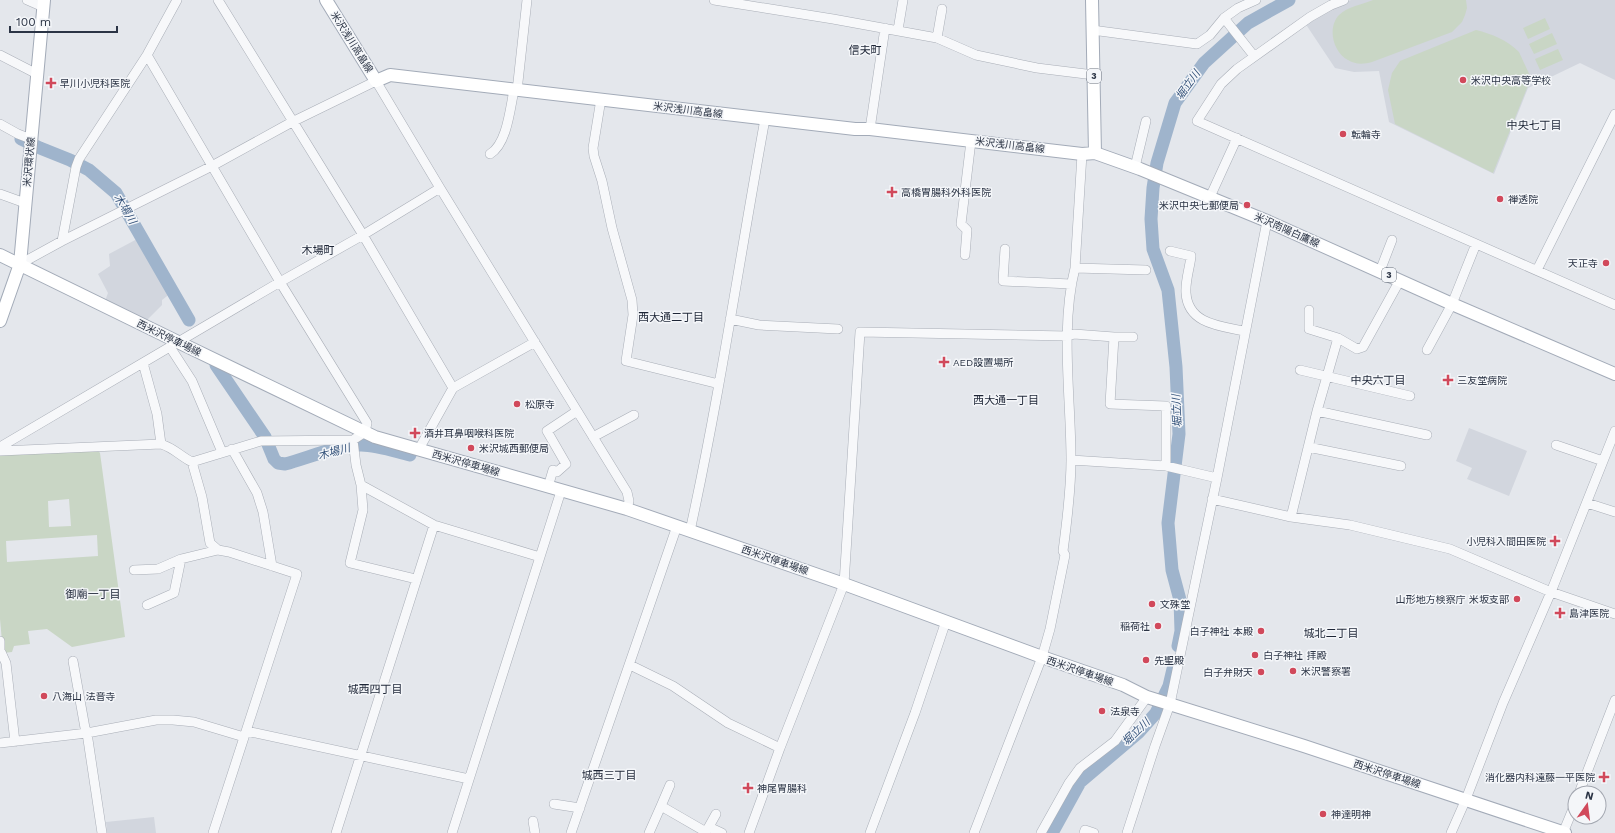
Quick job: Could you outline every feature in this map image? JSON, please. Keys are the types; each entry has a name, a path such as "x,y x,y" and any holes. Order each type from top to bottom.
{"main road":[{"name":"米沢浅川高畠線","path":"326,0 376,81 390,75 855,129 870,129 1082,154 1095,153"},
{"name":"3","path":"1092,0 1095,153"},
{"name":"米沢環状線","path":"0,321 3,301 20,264 44,3"},
{"name":"米沢南陽白鷹線","path":"1095,153 1163,178 1267,221 1452,304 1615,374"},
{"name":"西米沢停車場線","path":"0,255 174,345 375,437 627,509 844,584 1042,658 1123,685 1147,696 1466,799 1564,833"}],"street":[{"path":"27,0 44,3"},
{"path":"62,241 78,163 147,55 176,0"},
{"path":"218,0 363,235 453,388"},
{"path":"490,154 496,150 505,131 515,90 527,0"},
{"path":"714,0 898,30 937,38 976,56 1049,70 1094,75"},
{"path":"898,30 904,0"},
{"path":"1092,30 1197,44 1210,35 1240,4 1256,0"},
{"path":"1344,0 1331,5 1310,17 1254,56 1221,84 1197,121 1615,305"},
{"path":"937,38 942,9"},
{"path":"1226,20 1254,56"},
{"path":"870,129 885,28"},
{"path":"0,55 37,74"},
{"path":"0,451 161,444 171,447 185,459 192,462 222,452 261,442 353,440 365,432 367,423 280,282 147,55"},
{"path":"20,264 62,241 212,166 292,122 376,81 627,492 629,501 627,509"},
{"path":"601,99 593,148 612,228 632,300 633,315 626,361 719,384"},
{"path":"1537,270 1615,114"},
{"path":"690,531 704,467 765,119"},
{"path":"1137,168 1146,121"},
{"path":"0,124 31,142"},
{"path":"1210,197 1238,138"},
{"path":"965,255 967,230 961,224 971,141"},
{"path":"974,833 1042,658 1050,629 1065,555 1063,551 1070,494 1071,460 1068,336 1071,284 1075,268 1082,154"},
{"path":"0,447 280,282 363,235 440,188"},
{"path":"0,194 25,203"},
{"path":"1128,833 1169,703 1217,478 1244,331 1267,221"},
{"path":"1380,271 1392,240"},
{"path":"1427,350 1452,304 1476,244"},
{"path":"1005,249 1003,281 1071,284"},
{"path":"1170,251 1191,256 1186,292 1191,311 1208,323 1244,331"},
{"path":"1075,268 1146,270"},
{"path":"1309,310 1309,329 1338,338 1358,349 1363,347 1400,280"},
{"path":"730,319 759,325 838,329"},
{"path":"749,833 780,748 844,584 860,332 1068,336 1074,334 1133,337"},
{"path":"1114,337 1110,404 1166,406 1166,466"},
{"path":"1291,517 1326,376 1338,338"},
{"path":"419,449 453,388 535,342"},
{"path":"174,345 192,381 222,452"},
{"path":"143,363 157,414 161,444"},
{"path":"1300,370 1410,396"},
{"path":"548,487 553,470 558,472 566,464 547,431 577,411"},
{"path":"1317,411 1427,436"},
{"path":"593,437 634,415"},
{"path":"1451,833 1466,799 1503,703 1551,592 1603,461 1611,451 1615,431"},
{"path":"353,440 356,465 361,485 363,510 350,563 416,579"},
{"path":"1556,445 1603,461"},
{"path":"1308,448 1401,466"},
{"path":"232,450 257,493 263,512 272,566"},
{"path":"1071,460 1166,466 1217,478"},
{"path":"192,462 202,497 210,543 218,550 297,574 213,833"},
{"path":"361,485 434,525 540,557"},
{"path":"452,833 561,491"},
{"path":"1212,499 1291,517 1350,525 1450,549 1551,592 1615,614"},
{"path":"1587,503 1615,512"},
{"path":"336,833 434,525"},
{"path":"571,833 677,526"},
{"path":"134,570 158,569 181,559 218,550"},
{"path":"147,605 174,593 181,559"},
{"path":"870,833 915,713 946,621"},
{"path":"0,641 0,652 6,663 15,742"},
{"path":"73,661 87,733 102,833"},
{"path":"630,665 673,686 728,723 780,748"},
{"path":"1040,833 1065,789 1080,768 1115,741 1147,696"},
{"path":"1582,785 1615,700"},
{"path":"0,743 87,733 156,720 173,720 194,722 245,734 469,779"},
{"path":"649,833 670,785"},
{"path":"554,804 580,808"},
{"path":"661,806 706,832 716,814"},
{"path":"533,821 535,833"},
{"path":"709,827 722,833"},
{"path":"1084,833 1085,830 1094,833"}],"shaded area":[{"name":"米沢中央高等学校","path":"1351,0 1615,0 1615,80 1580,63 1528,88 1494,174 1389,122 1379,71 1354,72 1335,68 1305,23 1331,7"},
{"path":"139,238 171,293 162,300 162,305 147,320 105,301 108,293 98,274 110,266 109,254"},
{"path":"1469,428 1527,451 1509,496 1467,479 1472,468 1456,461"},
{"path":"154,817 156,833 107,833 106,822"}],"green space":[{"path":"1373,0 1466,0 1467,8 1462,22 1452,32 1372,62 1363,64 1354,63 1343,56 1335,46 1333,39 1333,26 1335,20 1342,12"},
{"path":"1545,18 1550,29 1528,39 1523,28"},
{"path":"1476,30 1499,38 1519,52 1531,78 1493,173 1395,124 1388,90 1392,73 1400,61"},
{"path":"1552,33 1557,44 1534,54 1529,44"},
{"path":"1558,49 1563,60 1540,70 1535,59"},
{"path":"92,443 100,453 125,637 72,647 47,629 28,631 30,644 14,646 12,652 3,653 0,619 0,450","holes":["69,499 71,526 49,527 48,501","97,535 98,556 7,562 6,541"]}],"waterway":[{"name":"堀立川","path":"1178,646 1181,631 1180,600 1172,570 1168,523 1179,434 1176,367 1168,290 1153,249 1151,219 1153,188 1157,163 1175,103 1204,63 1248,23 1289,0"},
{"name":"木場川","path":"21,139 70,160 89,170 116,193 189,320"},
{"name":"木場川","path":"216,365 265,437 274,459 278,463 285,464 332,449 361,445 379,447 410,455"},
{"name":"堀立川","path":"1052,833 1080,782 1139,732 1156,713 1169,686 1173,669"}],"place":[{"name":"米沢中央高等学校","path":"1463,80"},
{"name":"早川小児科医院","path":"51,83"},
{"name":"転輪寺","path":"1343,134"},
{"name":"高橋胃腸科外科医院","path":"892,192"},
{"name":"禅透院","path":"1500,199"},
{"name":"米沢中央七郵便局","path":"1247,205"},
{"name":"天正寺","path":"1606,263"},
{"name":"AED設置場所","path":"944,362"},
{"name":"三友堂病院","path":"1448,380"},
{"name":"松原寺","path":"517,404"},
{"name":"酒井耳鼻咽喉科医院","path":"415,433"},
{"name":"米沢城西郵便局","path":"471,448"},
{"name":"小児科入間田医院","path":"1555,541"},
{"name":"山形地方検察庁 米坂支部","path":"1517,599"},
{"name":"文殊堂","path":"1152,604"},
{"name":"島津医院","path":"1560,613"},
{"name":"稲荷社","path":"1158,626"},
{"name":"白子神社 本殿","path":"1261,631"},
{"name":"白子神社 拝殿","path":"1255,655"},
{"name":"先聖殿","path":"1146,660"},
{"name":"米沢警察署","path":"1293,671"},
{"name":"白子弁財天","path":"1261,672"},
{"name":"八海山 法音寺","path":"44,696"},
{"name":"法泉寺","path":"1102,711"},
{"name":"消化器内科遠藤一平医院","path":"1604,777"},
{"name":"神尾胃腸科","path":"748,788"},
{"name":"神達明神","path":"1323,814"}],"district":[{"name":"信夫町","path":"865,50"},
{"name":"中央七丁目","path":"1534,125"},
{"name":"木場町","path":"318,250"},
{"name":"西大通二丁目","path":"671,317"},
{"name":"中央六丁目","path":"1378,380"},
{"name":"西大通一丁目","path":"1006,400"},
{"name":"御廟一丁目","path":"93,594"},
{"name":"城北二丁目","path":"1331,633"},
{"name":"城西四丁目","path":"375,689"},
{"name":"城西三丁目","path":"609,775"}]}
